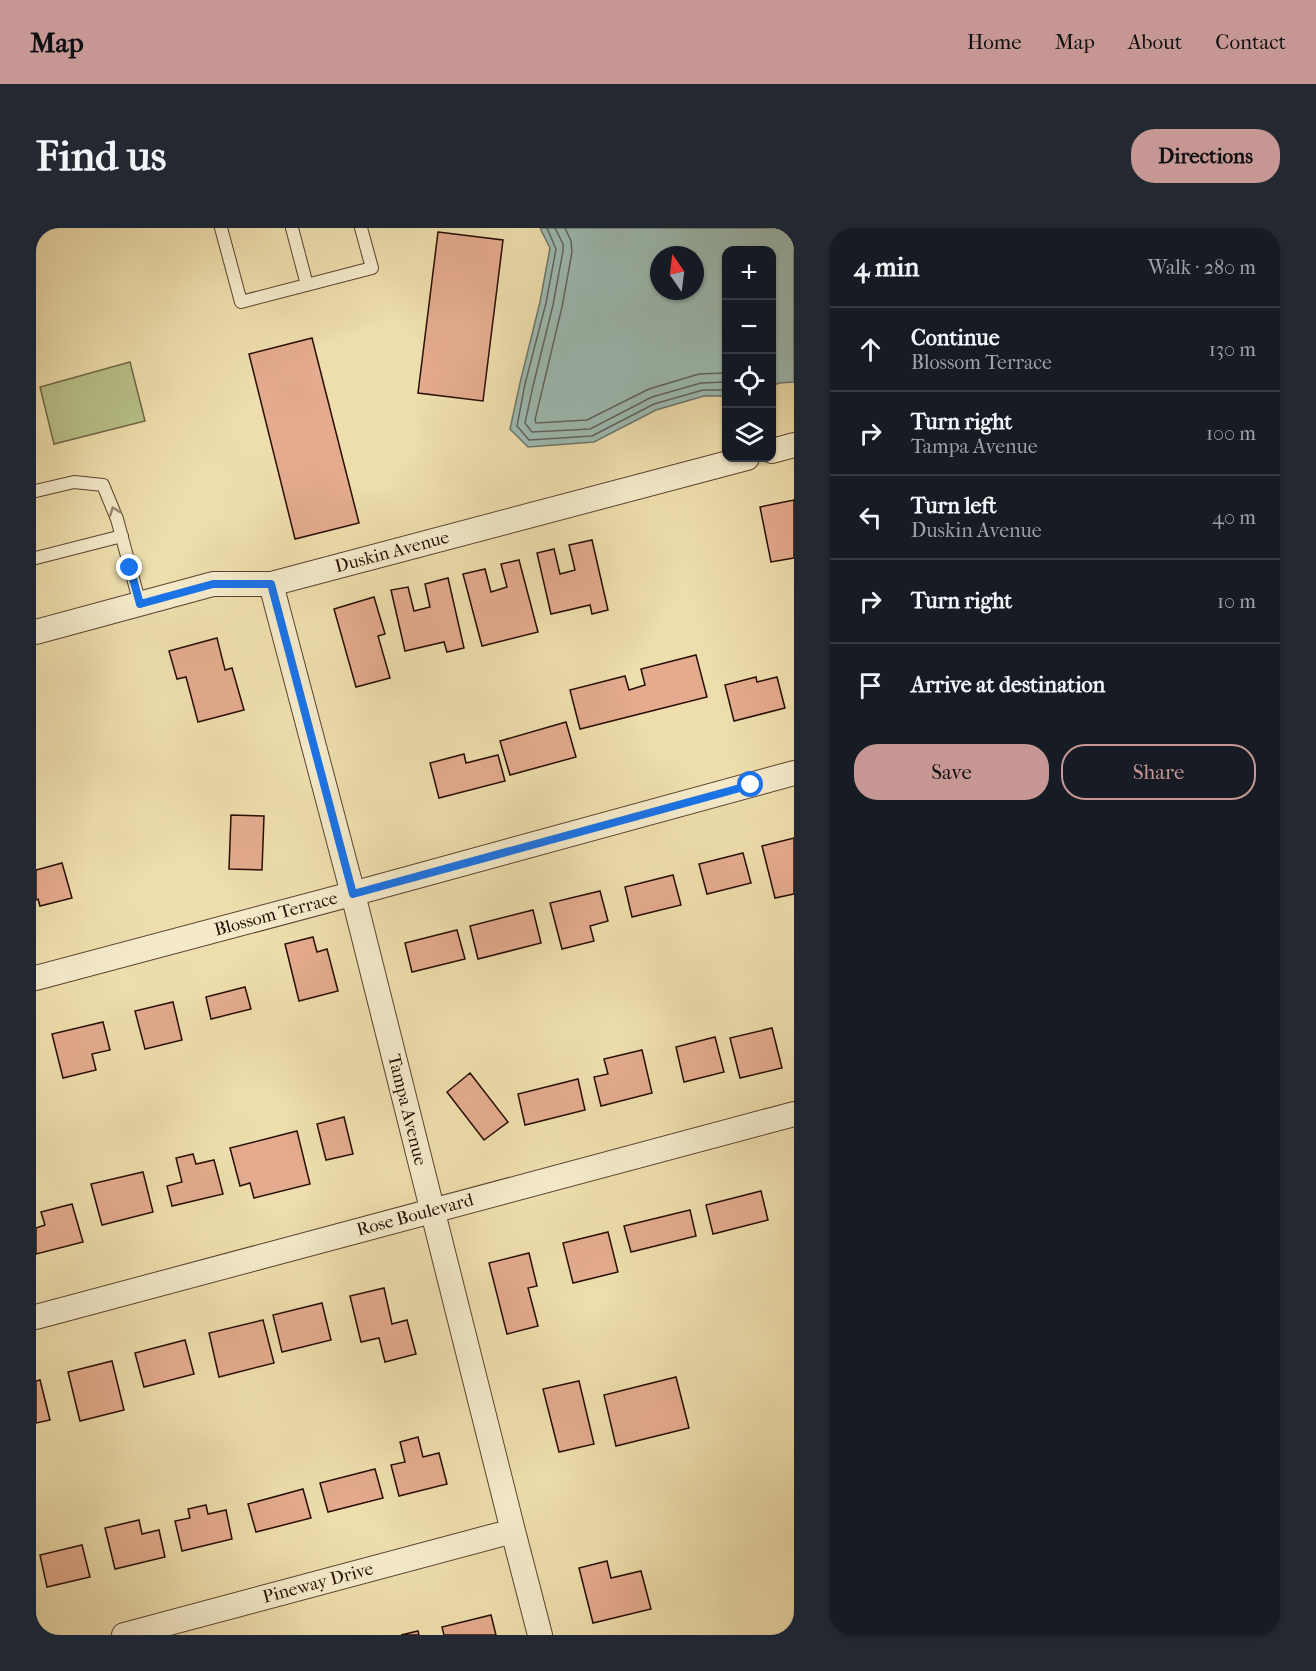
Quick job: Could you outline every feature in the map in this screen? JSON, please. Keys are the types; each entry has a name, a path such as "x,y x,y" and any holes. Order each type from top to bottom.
{"street":[{"path":"776,450 794,445"},
{"name":"Duskin Avenue","path":"36,632 213,584 271,584 732,462"},
{"name":"Tampa Avenue","path":"271,584 353,894 540,1635"},
{"name":"Blossom Terrace","path":"36,978 794,773"},
{"name":"Rose Boulevard","path":"36,1317 794,1114"},
{"name":"Pineway Drive","path":"124,1635 513,1531"}],"lane":[{"path":"221,228 241,302 372,268 362,228"},
{"path":"292,228 307,285"},
{"path":"36,491 74,482 103,485 117,519 140,604"},
{"path":"36,558 122,536"}],"green space":[{"path":"130,362 145,421 54,444 40,387"}],"water":[{"path":"540,228 794,228 794,382 776,384 776,246 722,246 722,396 704,396 656,410 594,442 528,447 510,429 540,302 550,248"}],"building":[{"path":"438,232 503,240 483,401 418,393"},
{"path":"312,338 359,523 295,539 249,354"},
{"path":"794,500 794,558 771,562 760,507"},
{"path":"592,540 608,610 592,614 590,605 551,614 537,553 554,549 560,574 575,570 569,545"},
{"path":"519,560 538,632 482,646 463,574 485,569 491,592 507,587 501,564"},
{"path":"448,578 464,648 447,652 444,642 405,651 391,590 408,587 414,611 430,607 425,584"},
{"path":"374,597 385,634 378,636 390,678 356,687 334,609"},
{"path":"217,638 225,670 232,668 244,710 198,722 186,677 177,679 169,651"},
{"path":"696,655 707,697 580,729 570,690 625,676 629,690 645,685 641,669"},
{"path":"756,677 757,682 777,677 785,708 734,721 725,685"},
{"path":"566,722 576,757 510,775 500,741"},
{"path":"464,754 466,763 498,755 505,781 439,798 430,763"},
{"path":"231,815 264,816 262,870 229,869"},
{"path":"794,838 794,894 775,898 762,846"},
{"path":"743,853 751,883 707,894 699,864"},
{"path":"62,863 72,898 40,906 38,899 36,900 36,870"},
{"path":"673,875 681,905 632,917 625,887"},
{"path":"600,891 608,921 590,926 594,941 562,949 550,903"},
{"path":"533,910 541,943 478,959 470,926"},
{"path":"457,930 465,959 412,972 405,943"},
{"path":"313,937 317,952 327,949 338,991 299,1001 285,944"},
{"path":"245,987 251,1009 211,1019 206,997"},
{"path":"173,1002 182,1040 145,1049 135,1011"},
{"path":"103,1022 110,1050 92,1054 96,1070 63,1078 52,1034"},
{"path":"772,1028 782,1068 740,1078 730,1038"},
{"path":"715,1037 724,1072 684,1082 676,1047"},
{"path":"642,1050 652,1093 601,1106 594,1077 608,1074 604,1059"},
{"path":"470,1073 508,1122 484,1140 447,1092"},
{"path":"578,1079 585,1110 525,1125 518,1094"},
{"path":"344,1117 353,1154 326,1160 317,1124"},
{"path":"297,1131 310,1184 254,1198 250,1183 240,1186 230,1148"},
{"path":"193,1154 196,1164 214,1160 223,1194 172,1206 167,1186 182,1182 176,1158"},
{"path":"143,1172 153,1212 102,1225 91,1184"},
{"path":"761,1191 768,1220 713,1234 706,1205"},
{"path":"72,1204 83,1242 36,1254 36,1228 45,1225 41,1212"},
{"path":"690,1210 696,1236 631,1252 624,1226"},
{"path":"608,1232 618,1272 573,1283 563,1243"},
{"path":"529,1253 537,1286 528,1288 538,1326 507,1334 489,1263"},
{"path":"384,1288 392,1324 407,1320 416,1354 385,1362 379,1338 361,1342 350,1296"},
{"path":"322,1303 331,1340 282,1352 273,1315"},
{"path":"263,1320 274,1363 219,1377 209,1333"},
{"path":"185,1340 194,1374 144,1387 135,1353"},
{"path":"112,1361 124,1410 80,1421 68,1372"},
{"path":"676,1377 689,1428 616,1446 604,1395"},
{"path":"40,1380 50,1420 36,1423 36,1381"},
{"path":"579,1381 594,1444 559,1452 543,1389"},
{"path":"418,1437 423,1457 439,1453 447,1484 399,1496 391,1465 405,1462 400,1442"},
{"path":"375,1469 383,1498 328,1512 320,1483"},
{"path":"303,1489 311,1518 256,1532 248,1504"},
{"path":"206,1505 208,1514 226,1510 232,1539 182,1551 175,1521 190,1518 188,1509"},
{"path":"139,1520 142,1534 159,1530 165,1557 115,1569 105,1528"},
{"path":"82,1545 90,1577 47,1587 40,1555"},
{"path":"607,1561 611,1578 641,1571 651,1609 593,1623 579,1568"},
{"path":"491,1615 496,1635 444,1635 442,1627"},
{"path":"418,1631 419,1635 401,1635"}],"route":[{"path":"130,568 140,604 213,584 271,584 353,894 751,785"}]}
